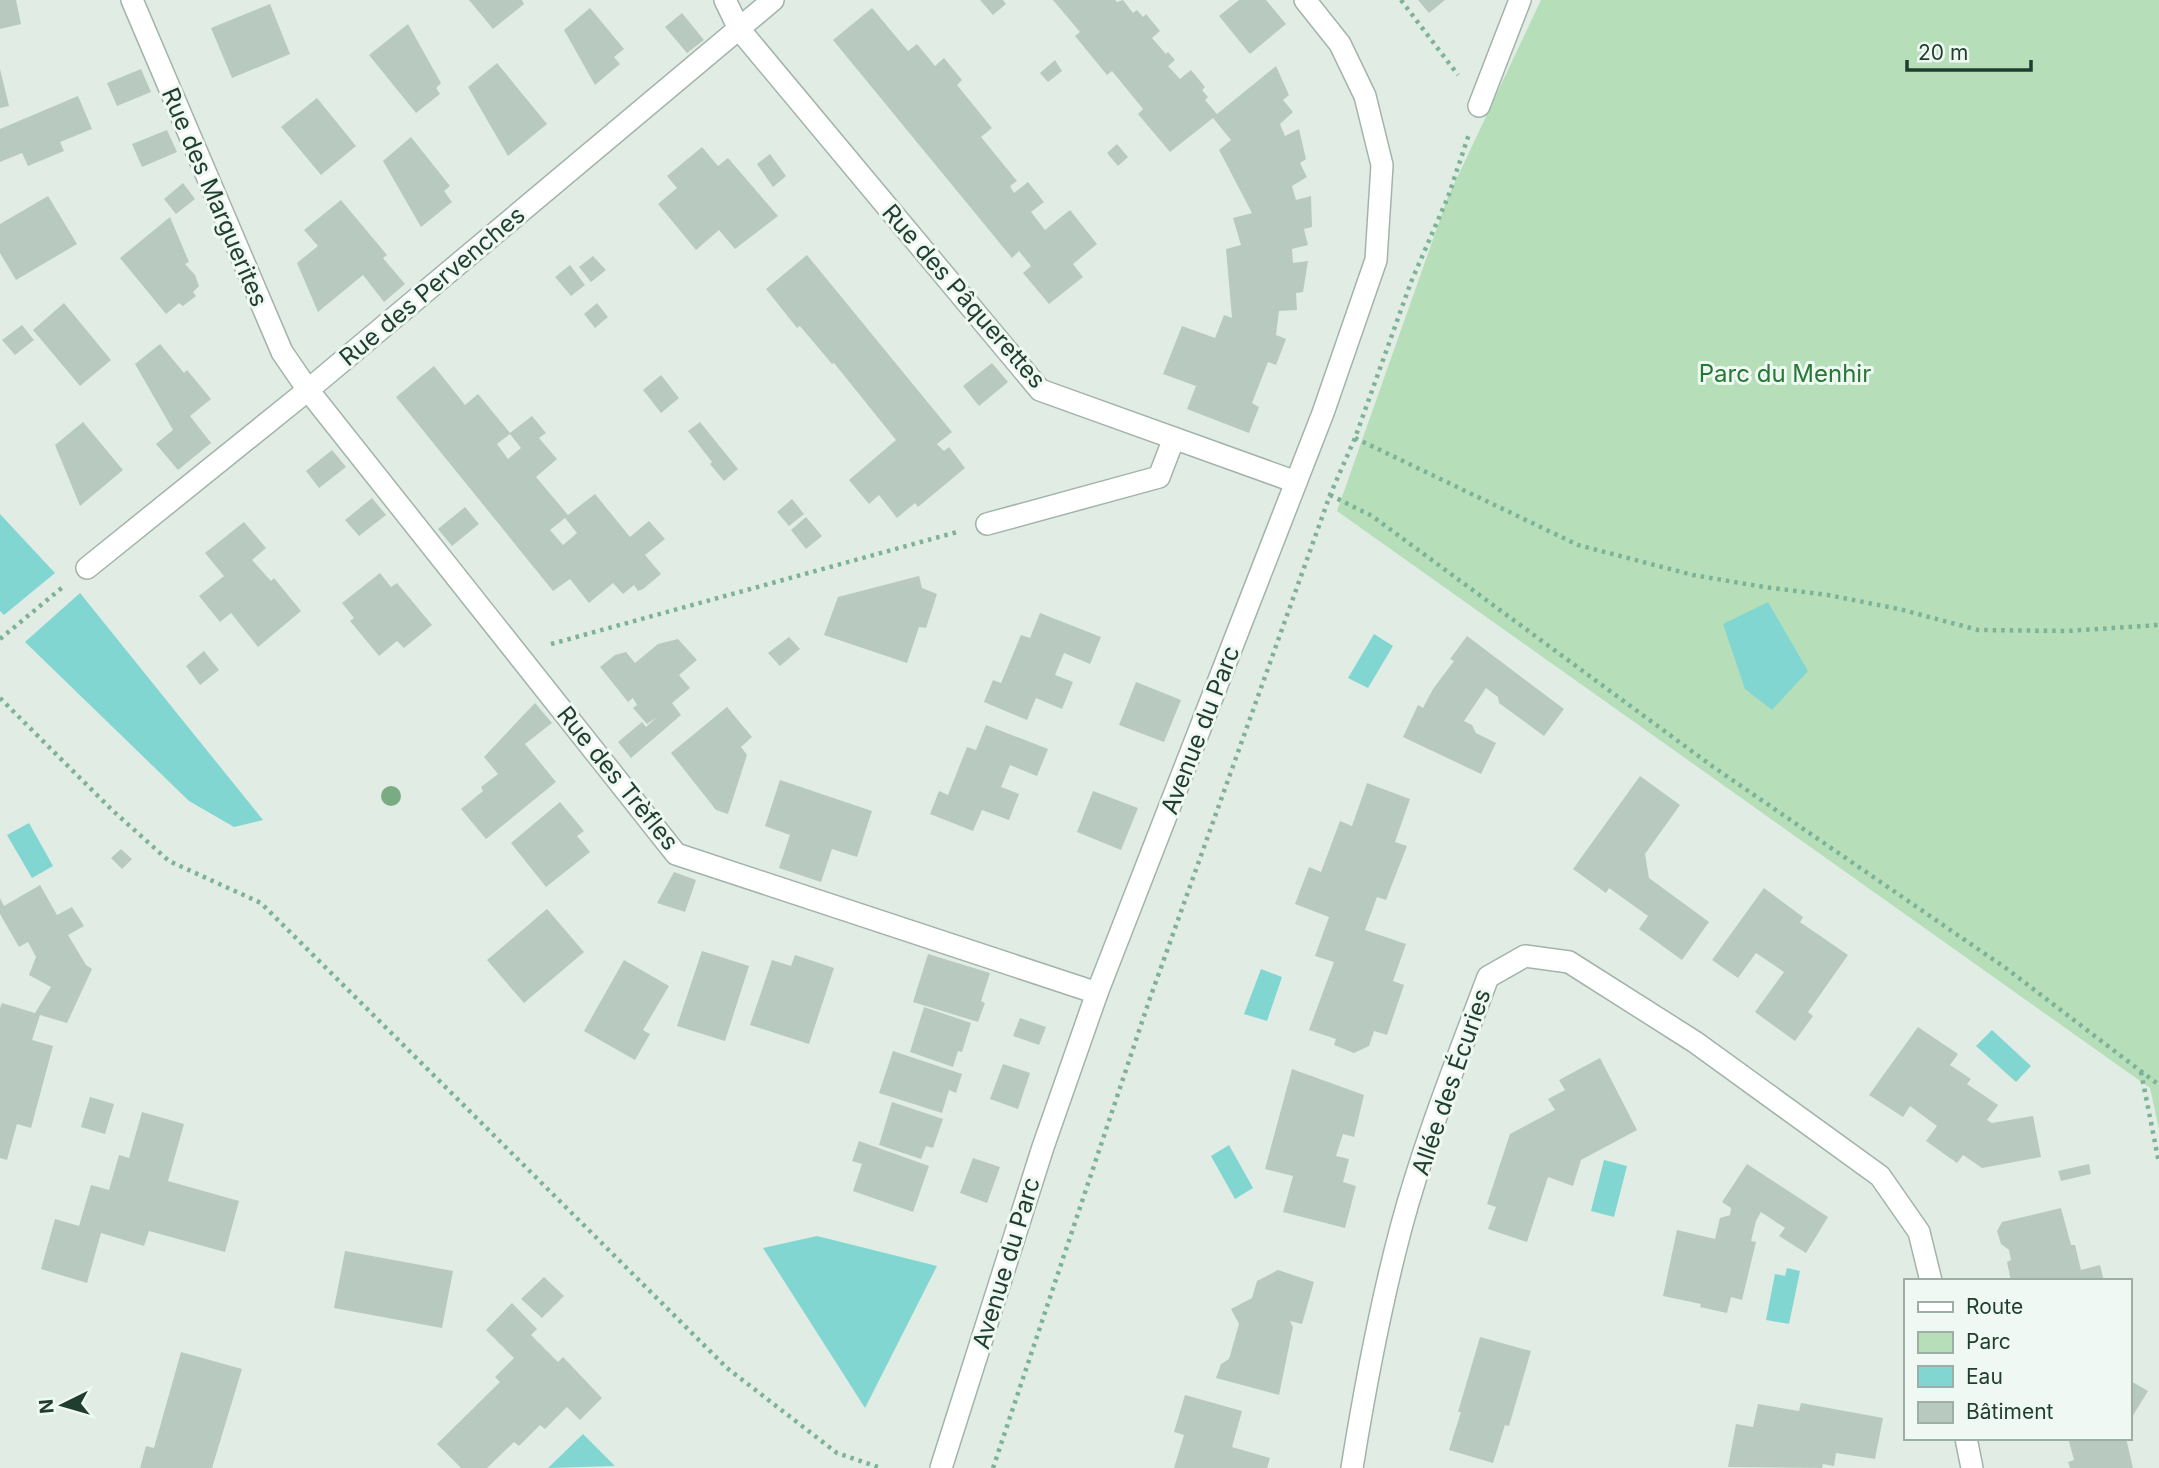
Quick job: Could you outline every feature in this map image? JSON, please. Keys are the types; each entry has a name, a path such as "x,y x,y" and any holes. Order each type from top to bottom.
{"street":[{"name":"Rue des Marguerites","path":"132,0 250,282 282,352 308,390"},
{"name":"Rue des Pâquerettes","path":"725,0 738,29 1040,390 1296,482"},
{"name":"Rue des Pervenches","path":"87,568 308,390 773,0"},
{"name":"Avenue du Parc","path":"941,1468 1043,1147 1097,993 1323,413 1377,260 1382,165 1365,96 1340,44 1306,0"},
{"path":"1479,106 1520,0"},
{"name":"Rue des Trèfles","path":"308,390 676,854 1097,993"},
{"path":"987,524 1159,477 1174,438"},
{"name":"Allée des Écuries","path":"1352,1468 1367,1368 1401,1227 1438,1109 1488,977 1525,956 1569,962 1695,1042 1880,1176 1919,1231 1931,1279"},
{"path":"1966,1440 1972,1468"}],"path":[{"path":"993,1468 1149,1001 1330,495 1355,438 1411,282 1448,197 1479,106 1401,0"},
{"path":"1355,438 1578,545 1693,575 1828,595 1899,609 1978,630 2067,631 2159,625"},
{"path":"1296,482 1372,516 1712,766 2007,969 2159,1085"},
{"path":"526,665 546,645 987,524"},
{"path":"0,639 87,568"},
{"path":"0,698 113,810 169,861 261,903 727,1368 837,1453 881,1468"},
{"path":"2141,1072 2159,1163"}],"green space":[{"name":"Parc du Menhir","path":"1541,0 2159,0 2159,1129 2150,1088 1337,511 1448,197"}],"water":[{"path":"0,514 55,573 4,615 0,611"},
{"path":"80,593 263,820 234,827 189,801 25,642"},
{"path":"1768,602 1808,671 1772,710 1745,689 1723,624"},
{"path":"1374,634 1393,646 1368,688 1348,678"},
{"path":"29,823 53,866 32,878 7,835"},
{"path":"1261,969 1282,977 1267,1021 1244,1014"},
{"path":"1992,1030 2031,1066 2016,1082 1976,1046"},
{"path":"1229,1145 1253,1188 1235,1199 1211,1156"},
{"path":"1604,1160 1627,1166 1614,1217 1591,1211"},
{"path":"817,1236 937,1266 865,1408 763,1248"},
{"path":"1787,1268 1800,1271 1789,1324 1766,1320 1775,1274 1785,1276"},
{"path":"583,1434 615,1466 548,1468"}],"building":[{"path":"0,0 16,0 21,24 0,29"},
{"path":"469,0 522,0 524,4 493,29"},
{"path":"980,0 1003,0 1006,4 993,15"},
{"path":"1053,0 1123,0 1133,13 1137,10 1143,17 1146,14 1160,31 1152,38 1175,60 1168,66 1180,79 1191,70 1205,87 1202,90 1208,97 1205,100 1217,114 1276,66 1289,95 1283,100 1293,112 1280,124 1285,136 1299,129 1306,159 1300,163 1307,177 1292,186 1296,200 1311,196 1312,227 1304,229 1308,245 1292,249 1293,263 1308,261 1303,292 1296,293 1297,310 1279,311 1276,335 1286,339 1276,365 1268,362 1252,403 1259,407 1249,433 1187,409 1196,386 1163,374 1182,326 1215,338 1224,315 1232,318 1226,249 1241,245 1233,218 1252,213 1219,150 1231,140 1213,118 1170,152 1138,114 1143,109 1112,71 1107,75 1075,36 1080,32"},
{"path":"1239,0 1266,0 1286,24 1250,54 1219,16"},
{"path":"1418,0 1445,0 1429,13"},
{"path":"270,4 290,54 232,78 211,28"},
{"path":"590,8 624,49 614,57 620,64 595,85 564,30"},
{"path":"872,8 908,51 917,44 935,66 944,58 962,80 957,85 992,128 981,137 1017,181 1010,186 1014,193 1028,182 1044,202 1031,212 1045,230 1070,210 1097,244 1073,264 1083,277 1049,304 1023,273 1031,266 1019,251 1012,258 833,40"},
{"path":"682,13 704,40 687,53 665,27"},
{"path":"408,24 441,83 436,88 440,94 416,113 369,55"},
{"path":"1055,60 1062,71 1048,82 1040,73"},
{"path":"497,63 547,124 508,156 468,87"},
{"path":"0,69 9,106 0,108"},
{"path":"141,69 151,92 117,106 107,83"},
{"path":"78,96 92,129 60,142 64,151 28,166 22,153 0,162 0,129"},
{"path":"317,98 356,146 321,175 281,127"},
{"path":"167,130 177,152 142,167 132,144"},
{"path":"411,137 450,186 444,191 452,202 421,227 383,161"},
{"path":"1117,144 1128,157 1118,166 1107,153"},
{"path":"702,147 718,166 728,158 778,216 735,249 719,230 696,250 658,204 677,188 667,176"},
{"path":"770,154 786,176 773,187 757,164"},
{"path":"183,183 195,199 176,214 164,199"},
{"path":"48,196 77,244 16,280 0,253 0,224"},
{"path":"341,200 387,255 383,258 405,284 384,302 363,275 318,312 297,263 318,246 304,230"},
{"path":"170,217 189,262 185,264 195,275 199,286 193,292 196,296 183,306 179,303 166,314 120,258"},
{"path":"807,255 952,432 937,444 944,451 949,447 965,468 918,507 915,503 897,518 879,495 869,504 849,480 896,440 834,363 832,364 800,326 797,328 766,289"},
{"path":"593,256 606,270 591,282 579,267"},
{"path":"570,265 585,285 571,296 555,277"},
{"path":"64,303 111,360 80,386 33,330"},
{"path":"597,303 608,317 595,328 584,314"},
{"path":"22,325 34,340 15,355 2,340"},
{"path":"160,344 184,373 187,370 211,399 190,416 211,443 178,470 156,444 173,430 135,364"},
{"path":"992,363 1008,382 979,406 963,386"},
{"path":"434,366 465,405 478,394 510,433 532,416 546,433 539,438 557,459 536,477 568,515 595,494 630,537 649,521 665,539 645,555 661,574 643,589 638,591 634,585 623,594 613,583 589,603 570,579 553,591 396,397","holes":["510,434 521,448 508,459 497,444","565,518 577,533 563,545 550,530"]},
{"path":"661,375 679,398 661,413 643,390"},
{"path":"83,422 123,470 80,506 55,445"},
{"path":"700,422 738,469 724,481 688,431"},
{"path":"332,450 346,467 319,488 306,471"},
{"path":"372,498 386,515 359,536 345,520"},
{"path":"792,499 804,514 789,526 777,512"},
{"path":"465,507 479,524 452,546 438,529"},
{"path":"806,517 822,536 806,549 791,530"},
{"path":"244,522 266,548 252,560 271,581 274,578 301,611 258,647 231,613 220,622 199,596 224,576 205,553"},
{"path":"380,573 391,587 397,583 432,625 404,648 397,641 379,656 350,621 354,618 342,603"},
{"path":"919,576 922,588 937,594 926,628 919,627 907,663 824,635 838,597"},
{"path":"1040,613 1101,637 1090,664 1064,653 1055,675 1073,682 1062,709 1036,698 1027,720 984,702 993,680 1001,683 1021,635 1030,638"},
{"path":"1467,636 1564,709 1544,736 1499,703 1498,697 1486,688 1464,721 1472,725 1476,733 1496,743 1481,774 1403,737 1418,705 1423,708 1433,689 1454,661 1450,659"},
{"path":"789,637 800,649 780,666 768,653"},
{"path":"678,639 697,660 679,675 690,688 672,703 681,715 631,758 618,742 642,722 646,727 657,717 647,724 633,708 637,705 633,698 628,702 600,667 615,655 626,652 635,663 658,644"},
{"path":"204,651 219,670 200,685 186,666"},
{"path":"1136,682 1181,700 1164,742 1119,725"},
{"path":"535,703 552,723 525,744 556,782 486,839 461,809 483,791 481,787 498,774 484,757"},
{"path":"727,707 752,737 741,747 747,755 728,814 716,810 671,753"},
{"path":"986,725 1048,749 1037,776 1010,765 1001,787 1019,794 1009,820 982,810 973,831 930,814 939,791 948,795 967,747 976,750"},
{"path":"1640,776 1680,805 1645,854 1649,878 1709,922 1682,960 1639,929 1648,916 1609,888 1606,893 1573,869"},
{"path":"780,780 872,811 857,857 832,849 821,882 779,868 790,835 765,826"},
{"path":"1367,783 1410,799 1395,842 1407,846 1386,900 1377,897 1365,930 1406,944 1393,981 1404,985 1387,1035 1374,1031 1369,1046 1354,1053 1334,1045 1336,1039 1309,1030 1334,962 1315,956 1329,917 1295,904 1309,867 1321,872 1340,821 1352,826"},
{"path":"1093,791 1138,808 1121,850 1077,832"},
{"path":"560,802 584,831 577,836 590,852 546,887 511,843"},
{"path":"121,849 132,859 122,869 111,858"},
{"path":"674,872 696,880 685,912 657,903"},
{"path":"40,885 57,915 72,907 84,926 68,935 86,965 92,969 67,1023 40,1015 32,1040 53,1046 31,1128 17,1124 7,1160 0,1158 0,1008 2,1003 35,1013 51,987 29,975 36,957 28,942 19,947 0,914 0,898 4,906"},
{"path":"1764,888 1803,917 1800,922 1848,955 1808,1012 1813,1016 1795,1041 1755,1012 1784,972 1756,953 1738,978 1712,960"},
{"path":"547,909 584,952 524,1003 487,960"},
{"path":"702,951 749,966 725,1041 677,1026"},
{"path":"928,954 990,973 981,1001 985,1003 978,1022 913,1002"},
{"path":"795,955 834,968 809,1044 750,1025 772,960 791,966"},
{"path":"624,960 669,986 643,1030 650,1034 635,1060 584,1031"},
{"path":"924,1007 971,1023 962,1052 958,1051 953,1067 910,1052"},
{"path":"1020,1018 1046,1027 1039,1045 1013,1036"},
{"path":"1918,1027 1958,1054 1950,1065 1971,1079 1967,1084 1998,1105 1987,1120 1992,1123 2033,1116 2041,1157 1982,1168 1963,1155 1957,1163 1926,1141 1937,1126 1910,1106 1903,1117 1869,1095"},
{"path":"893,1051 962,1074 956,1093 949,1090 942,1113 879,1093"},
{"path":"1600,1058 1637,1130 1581,1160 1573,1186 1548,1177 1527,1242 1488,1229 1496,1207 1487,1204 1510,1134 1555,1110 1548,1099 1565,1090 1559,1080"},
{"path":"1003,1064 1030,1073 1018,1109 990,1099"},
{"path":"1292,1069 1364,1095 1354,1137 1343,1134 1336,1156 1349,1159 1343,1182 1356,1186 1345,1228 1283,1212 1293,1176 1265,1169"},
{"path":"90,1097 114,1104 105,1134 81,1127"},
{"path":"892,1102 943,1119 933,1148 926,1146 921,1159 879,1145"},
{"path":"142,1112 184,1124 168,1181 239,1201 225,1252 149,1231 144,1246 101,1233 87,1283 41,1269 55,1219 79,1226 91,1185 109,1190 119,1155 129,1158"},
{"path":"859,1141 929,1166 913,1212 853,1191 862,1164 852,1161"},
{"path":"973,1158 1000,1167 987,1203 960,1193"},
{"path":"1747,1164 1828,1217 1806,1253 1779,1236 1785,1228 1761,1212 1751,1241 1756,1242 1742,1300 1731,1297 1727,1313 1663,1296 1677,1230 1715,1239 1720,1218 1730,1215 1731,1208 1722,1202"},
{"path":"2089,1164 2091,1174 2061,1181 2058,1171"},
{"path":"2061,1208 2081,1270 2100,1265 2104,1279 2011,1279 2007,1262 2011,1260 2009,1250 2001,1244 1997,1231 2002,1222"},
{"path":"345,1251 453,1271 442,1328 334,1308"},
{"path":"1278,1270 1314,1282 1302,1324 1290,1321 1293,1327 1279,1395 1216,1378 1221,1364 1229,1359 1239,1324 1231,1309 1252,1298 1257,1281"},
{"path":"544,1277 564,1296 542,1318 521,1299"},
{"path":"512,1303 537,1329 531,1335 558,1362 563,1357 602,1398 580,1420 567,1407 545,1429 540,1425 519,1446 514,1442 487,1468 461,1468 437,1444 500,1382 495,1377 514,1358 486,1330"},
{"path":"1480,1337 1531,1351 1509,1426 1505,1425 1493,1463 1449,1450"},
{"path":"181,1352 242,1369 212,1468 140,1468 146,1446 154,1448"},
{"path":"2131,1381 2148,1391 2131,1419"},
{"path":"1185,1395 1242,1411 1232,1447 1270,1458 1267,1468 1174,1468 1184,1435 1174,1432"},
{"path":"1801,1403 1883,1418 1875,1459 1836,1453 1834,1466 1823,1464 1822,1468 1728,1467 1736,1424 1753,1427 1758,1404 1799,1411"},
{"path":"2069,1440 2126,1440 2133,1468 2070,1468 2068,1462 2074,1460"}]}
